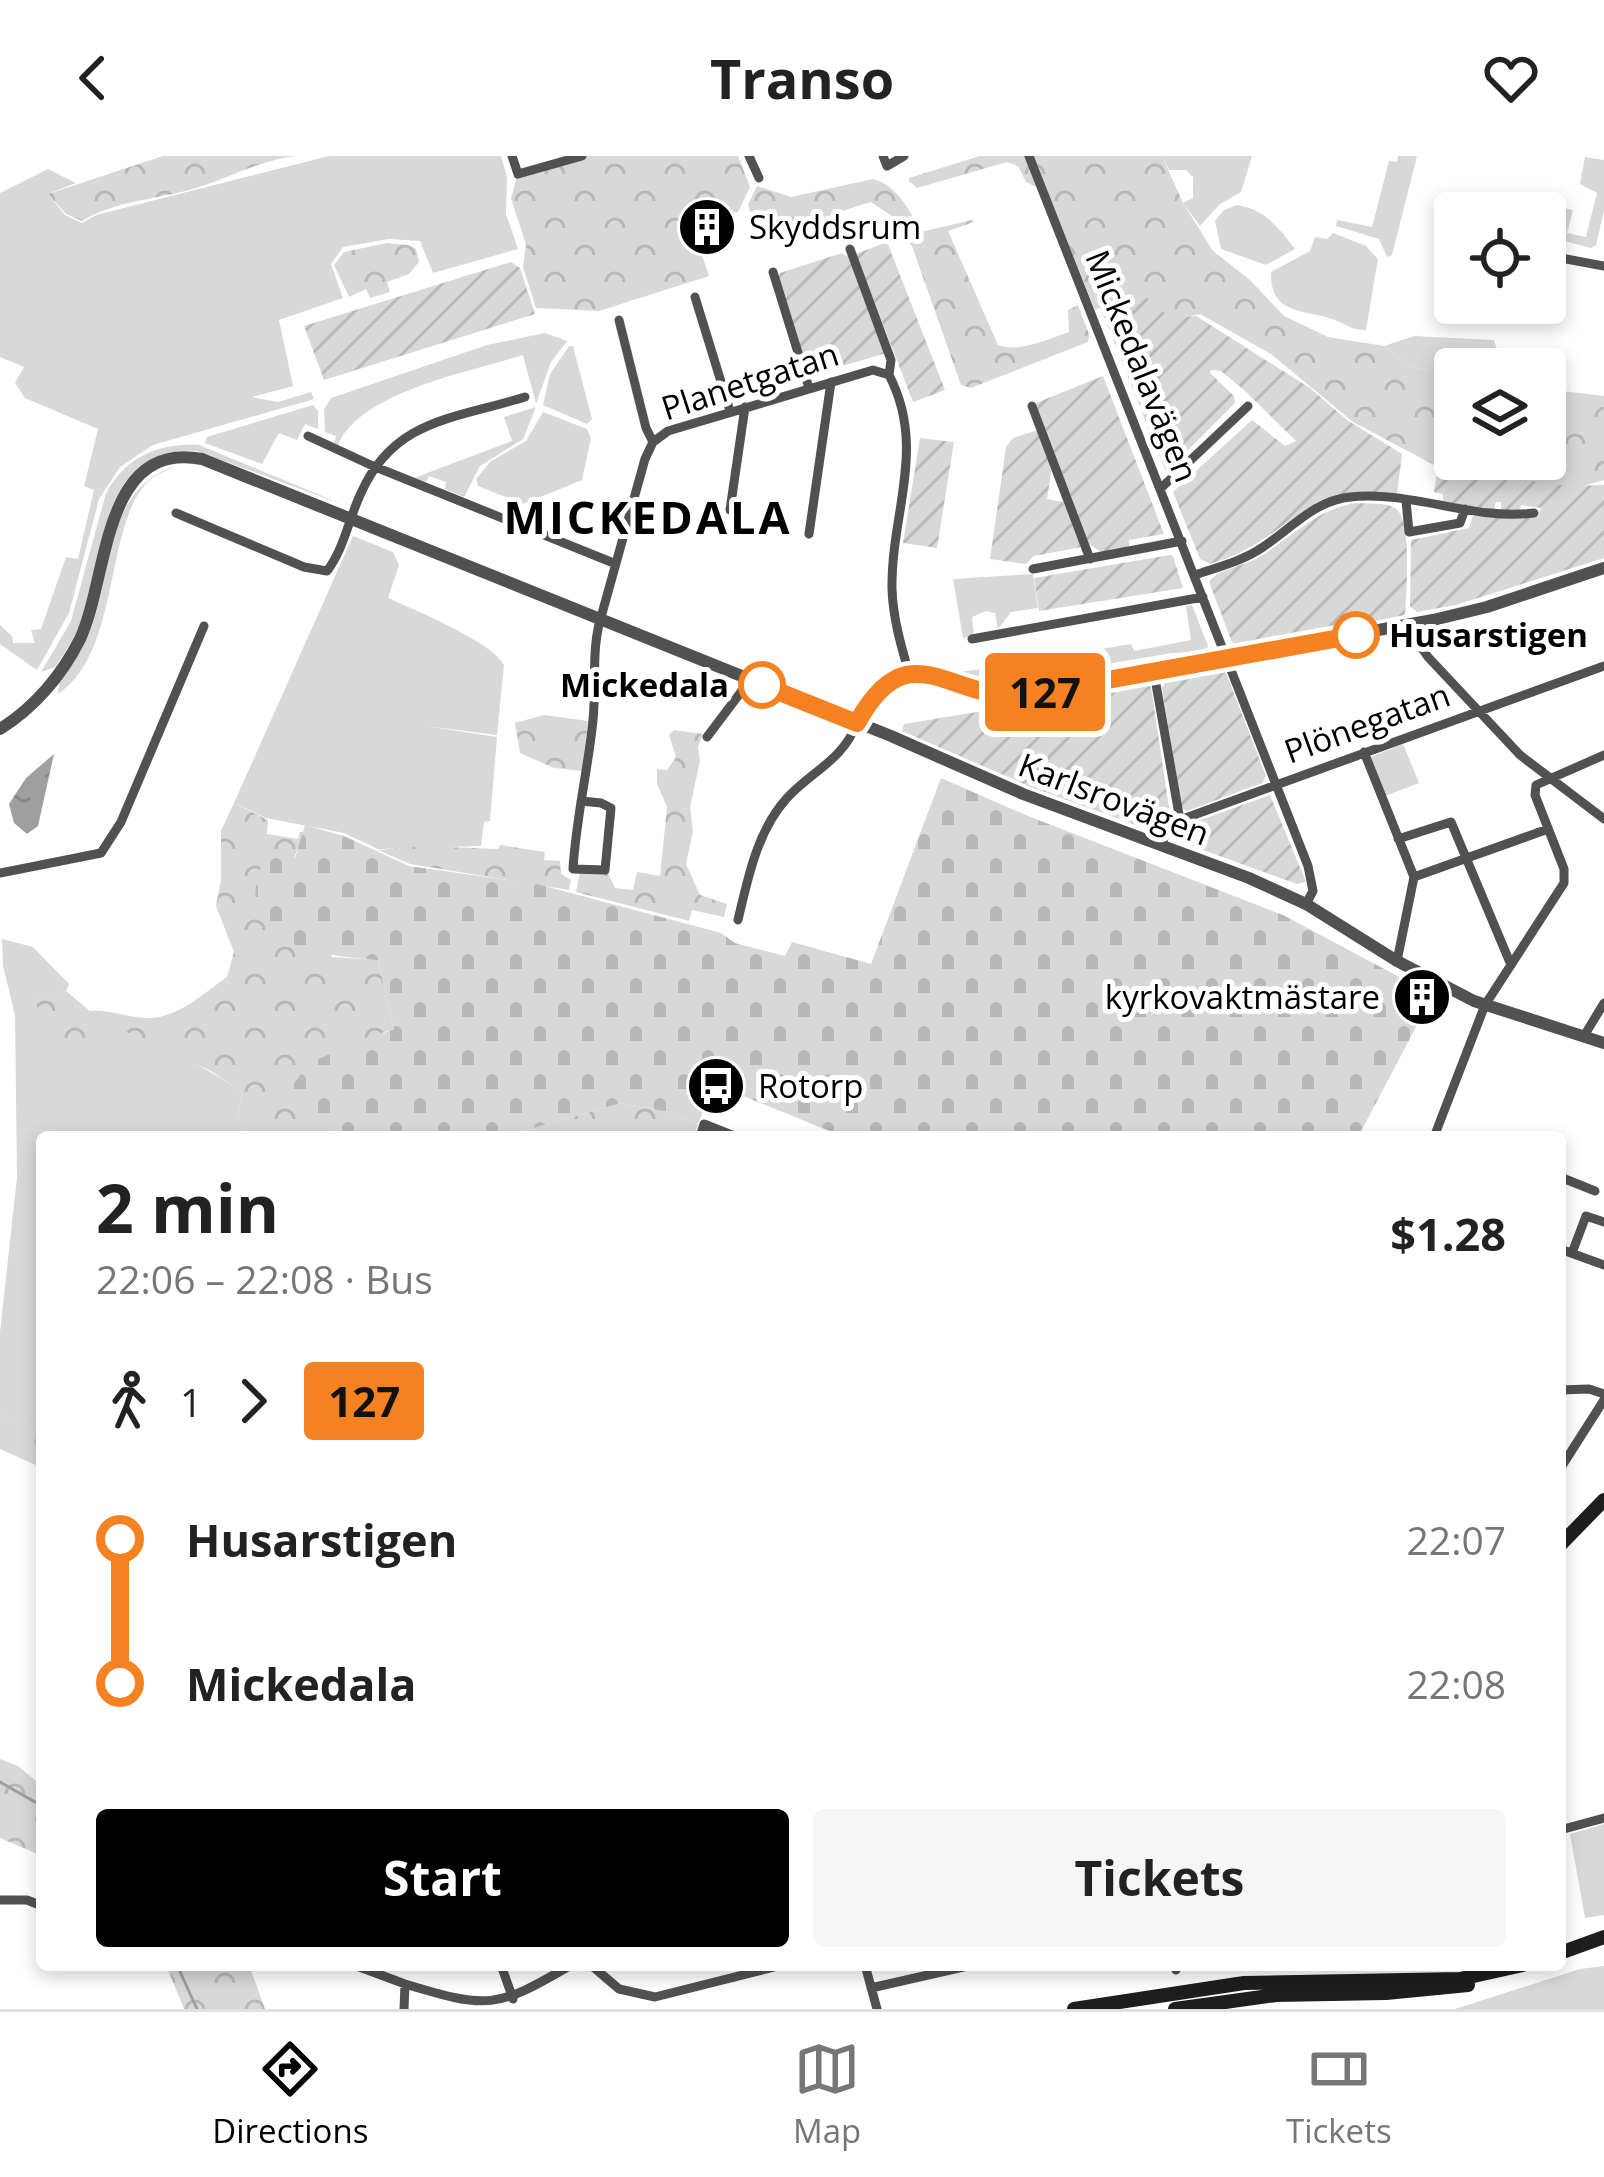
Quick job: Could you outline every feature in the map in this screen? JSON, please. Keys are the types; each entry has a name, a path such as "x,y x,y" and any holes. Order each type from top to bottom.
{"main road":[{"path":"1566,1539 1604,1500"},
{"path":"1566,1951 1604,1937"},
{"path":"1175,2009 1386,1986 1408,1971"},
{"path":"1414,1971 1429,1990"},
{"path":"1425,1971 1460,1979 1498,1971"},
{"path":"1074,2009 1244,1983 1429,1990 1480,1982 1510,1971"}],"street":[{"path":"512,156 518,174 582,156"},
{"path":"749,156 759,178"},
{"path":"883,156 887,166 904,156"},
{"name":"Mickedalavägen","path":"1029,156 1312,879 1313,891 1306,904"},
{"path":"850,249 891,360 889,375"},
{"path":"1566,259 1604,266"},
{"path":"773,272 809,388"},
{"path":"695,297 730,411"},
{"path":"619,320 653,442"},
{"name":"Planetgatan","path":"581,801 610,806 605,870 573,868 581,801 595,698 594,630 645,458 653,442 668,430 873,370 889,375 904,404 909,436 892,583 909,673"},
{"path":"809,534 831,382"},
{"path":"176,513 317,571 331,568 373,466 404,436 525,397"},
{"path":"1032,406 1090,559"},
{"path":"1161,488 1248,406"},
{"path":"730,510 745,407"},
{"path":"308,436 616,564"},
{"name":"Karlsrovägen","path":"0,729 44,692 66,663 88,619 117,508 133,480 177,458 202,459 1023,794 1306,904 1397,962 1486,1005 1604,1043"},
{"path":"1195,574 1246,557 1329,501 1363,496 1509,515 1534,513"},
{"path":"1406,501 1409,532 1460,523 1465,509"},
{"path":"1033,568 1182,541"},
{"path":"738,920 754,858 772,819 791,794 846,746 857,723 885,689 909,673 926,672 1005,697 1406,626 1487,607 1604,568"},
{"path":"972,639 1203,597"},
{"path":"0,873 101,853 121,823 204,626"},
{"path":"1406,626 1428,657 1520,755 1604,819"},
{"name":"Plönegatan","path":"1180,820 1604,666"},
{"path":"1154,673 1180,820 1167,830 1161,846"},
{"path":"707,736 750,680"},
{"path":"1364,752 1414,877 1397,962"},
{"path":"1436,1131 1486,1005 1564,883 1564,869 1534,789 1604,755"},
{"path":"1398,839 1451,822 1511,965"},
{"path":"1414,877 1548,829"},
{"path":"1584,1036 1604,1003"},
{"path":"1566,1179 1595,1191"},
{"path":"1604,1222 1586,1216 1566,1251 1604,1265"},
{"path":"1566,1390 1589,1389 1604,1397 1566,1459"},
{"path":"1566,1828 1604,1818"},
{"path":"0,1900 36,1904"},
{"path":"370,1971 473,2004 513,1999 561,1971"},
{"path":"503,1971 513,1999"},
{"path":"598,1971 619,1989 655,1997 758,1971"},
{"path":"867,1971 877,2009"},
{"path":"872,1988 946,1971"},
{"path":"403,2008 405,1984"}],"green space":[{"path":"163,156 296,156 189,190 121,205 82,221 66,214 48,194"},
{"path":"329,156 501,156 507,177 506,214 518,249 433,273 420,241 389,239 343,247 331,264 343,298 279,320 293,386 252,397 278,402 311,392 314,399 153,445 120,467 99,499 69,613 37,670 0,644 0,625 13,643 35,643 31,630 41,629 66,557 78,559 94,490 84,486 98,429 25,398 15,383 24,367 0,357 0,193 48,169 76,183 48,194 65,215 82,223 96,215"},
{"path":"587,156 738,156 750,187 738,212 691,221 709,276 599,311 536,308 523,267 526,245 511,198 517,176"},
{"path":"980,156 1026,156 1036,187 1026,182 1018,166 1007,162 917,188 909,181 909,178"},
{"path":"1033,156 1162,156 1183,203 1213,251 1284,316 1328,337 1384,346 1411,367 1434,371 1434,465 1353,422 1271,354 1200,314 1159,323 1138,295 1095,310"},
{"path":"1162,156 1252,156 1241,192 1220,204 1200,226 1183,203 1193,198 1193,177 1186,170 1169,170"},
{"path":"1398,156 1417,156 1392,255 1387,257 1379,239 1336,226 1337,220 1372,227 1389,161 1397,162"},
{"path":"1585,157 1604,160 1604,211 1596,245 1591,248 1566,241 1566,208 1573,210 1567,233 1586,237 1597,193 1580,184"},
{"path":"873,179 902,199 913,217 911,223 903,224 871,202 792,223 752,217 748,205 757,186 791,197"},
{"path":"1237,205 1264,215 1295,249 1266,265 1221,249 1215,221 1224,210"},
{"path":"972,220 948,231 998,345 1024,346 1069,332 1068,310 1078,305 1088,342 971,388 961,385 912,246 904,236"},
{"path":"1333,233 1366,246 1378,259 1366,330 1292,309 1272,287 1271,272 1310,251 1315,237 1327,239"},
{"path":"887,242 945,390 913,402 856,254"},
{"path":"387,243 416,249 419,262 409,274 387,282 390,292 370,298 366,289 349,297 334,265 344,252"},
{"path":"842,253 848,257 886,353 809,376 778,278 780,273"},
{"path":"511,262 520,268 535,314 324,380 304,326"},
{"path":"1139,291 1171,318 1196,316 1310,388 1347,420 1402,454 1397,494 1338,496 1238,554 1210,564 1200,559 1173,492 1252,420 1285,446 1296,441 1244,390 1221,371 1211,370 1235,403 1166,472 1100,307"},
{"path":"545,333 567,341 551,362 536,404 523,355 393,397 350,426 338,445 336,436 325,432 324,409 331,398 487,345"},
{"path":"1414,336 1494,340 1496,348 1434,348 1434,371 1411,367 1384,346"},
{"path":"573,346 592,419 587,424 543,405 550,374"},
{"path":"1103,376 1164,534 1129,540 1129,548 1101,552 1089,544 1036,403"},
{"path":"1566,391 1604,396 1604,480 1576,488 1523,480 1566,480"},
{"path":"313,405 318,411 318,429 305,424 297,440 279,433 262,464 205,443 207,437"},
{"path":"536,407 523,439 480,466 464,497 445,489 446,482 429,476 426,482 414,478 512,441 504,417"},
{"path":"543,412 587,429 591,438 582,480 523,504 478,486 476,479 491,461 526,441"},
{"path":"1038,430 1052,467 1047,499 1063,502 1081,547 1034,556 1026,564 990,559 1006,447 1013,438"},
{"path":"920,438 954,442 937,548 903,543"},
{"path":"199,445 344,505 197,451 166,454 143,464 114,503 76,632 55,667 41,672 71,621 106,493 114,481 145,455"},
{"path":"175,466 147,483 132,507 92,651 78,676 58,694 92,626 124,511 136,492 152,477"},
{"path":"1436,480 1604,485 1604,558 1456,605 1417,612 1410,606 1411,540 1469,528 1473,516 1538,517 1541,508 1521,505 1519,512 1501,511 1501,502 1494,509 1443,502 1443,494 1434,492"},
{"path":"1355,503 1386,505 1401,515 1407,558 1405,615 1242,647 1232,642 1209,582 1261,556 1317,518"},
{"path":"353,536 393,552 399,565 388,598 469,637 504,665 497,735 425,726 497,737 490,821 484,822 481,846 378,849 344,833 266,818 234,803"},
{"path":"1170,555 1183,588 1039,611 1034,578"},
{"path":"1033,574 1038,608 1011,612 998,629 995,613 986,611 972,617 974,636 963,638 953,579"},
{"path":"1192,605 1208,646 1206,652 1172,653 996,683 960,672 1021,663 1024,669 1078,660 1077,653 1131,644 1134,651 1191,640 1186,606"},
{"path":"1221,670 1266,776 1262,783 1187,811 1181,808 1162,688 1166,681"},
{"path":"1146,684 1151,687 1170,814 1141,827 1031,787 902,731 904,724"},
{"path":"544,715 588,721 582,771 554,768 520,753 515,723"},
{"path":"674,730 703,734 686,864 700,895 727,904 724,917 692,910 689,921 576,892 580,872 608,873 615,888 633,890 637,872 660,876 667,807 657,784 657,769 667,770 676,757 669,735"},
{"path":"1403,744 1419,783 1385,796 1371,757"},
{"path":"941,778 1283,915 1433,995 1361,1131 829,1131 714,1084 698,1124 668,1112 621,1103 524,1131 340,1131 290,1089 310,1062 394,1029 378,960 344,957 289,942 263,919 256,885 264,855 283,848 295,858 305,825 344,836 409,866 537,884 721,933 735,943 785,956 792,942 871,964"},
{"path":"1270,795 1306,882 1297,884 1181,842 1184,826"},
{"path":"234,803 268,820 267,834 298,839 304,832 294,858 332,957 378,960 394,1029 382,1033 331,1126 340,1131 248,1131 238,1118 242,1092 211,1071 126,1032 104,1051 52,1035 32,997 66,991 90,1011 160,1017 227,977 234,952 216,906 221,831"},
{"path":"500,845 545,852 544,860 560,861 561,874 571,880 569,890 410,864 378,850 425,846 498,849"},
{"path":"2,939 33,947 69,984 66,991 33,997 114,1027 218,1076 242,1092 238,1118 248,1131 36,1131 36,1426 0,1415 0,1332 17,1177 15,1015"},
{"path":"621,1103 668,1112 698,1124 696,1131 524,1131"},
{"path":"0,1415 36,1426 36,1465 0,1449"},
{"path":"0,1759 36,1781 36,1853 0,1838"},
{"path":"1604,1824 1604,1915 1585,1918 1570,1834"},
{"path":"1604,1966 1604,2009 1455,2009 1580,1969"},
{"path":"168,1971 251,1971 265,2009 184,2009"}],"water":[{"path":"54,754 38,826 27,834 14,823 9,804 26,778"}],"waterway":[{"path":"0,1782 36,1803"},
{"path":"180,1971 197,2009"}],"bus line":[{"name":"127","path":"762,685 857,723 893,681 920,671 993,695 1019,696 1356,635"}],"place":[{"name":"Skyddsrum","path":"707,227"},
{"name":"Husarstigen","path":"1356,635"},
{"name":"Mickedala","path":"762,685"},
{"name":"kyrkovaktmästare","path":"1422,997"},
{"name":"Rotorp","path":"716,1086"}],"district":[{"name":"MICKEDALA","path":"648,518"}]}
